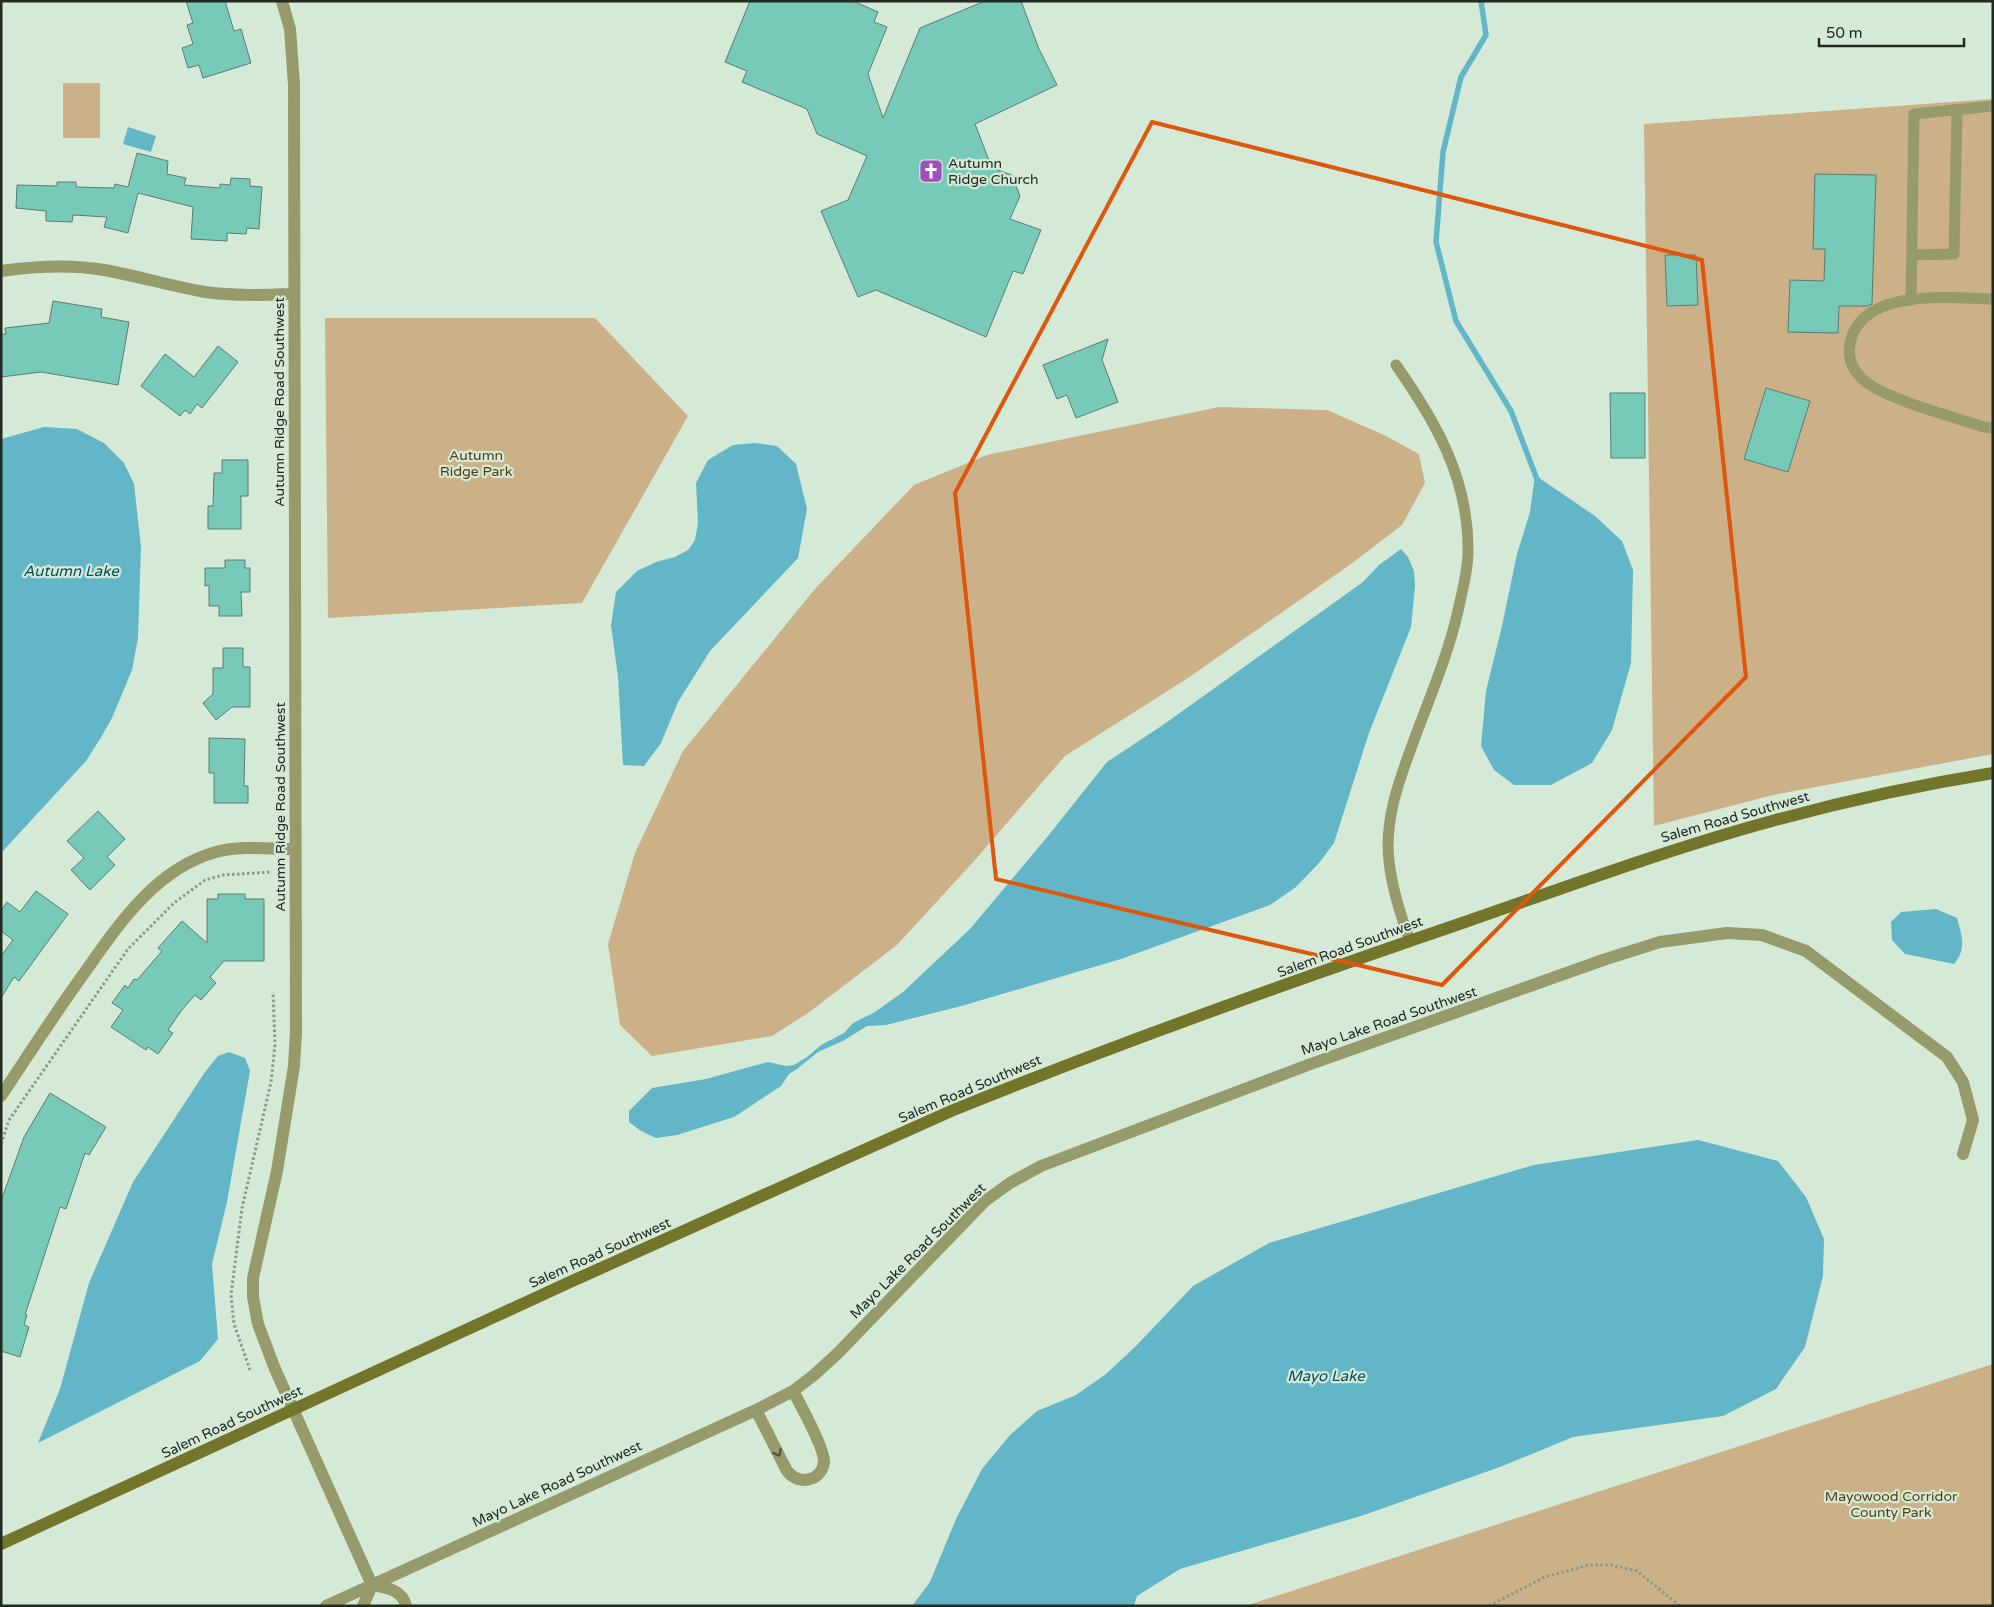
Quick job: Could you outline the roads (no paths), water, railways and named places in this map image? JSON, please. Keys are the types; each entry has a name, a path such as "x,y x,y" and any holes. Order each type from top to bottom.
{"main road":[{"name":"Salem Road Southwest","path":"1,1544 588,1274 951,1111 1102,1052 1410,941 1656,856 1771,821 1886,792 1993,773"}],"street":[{"name":"Autumn Ridge Road Southwest","path":"282,1 290,29 293,59 296,1032 294,1066 277,1171 253,1278 253,1297 258,1324 372,1585"},
{"path":"1,271 49,266 76,267 102,270 204,291 239,295 293,294"},
{"path":"1,1096 45,1028 108,940 133,908 154,887 183,865 217,852 236,849 295,849"},
{"name":"Mayo Lake Road Southwest","path":"326,1606 756,1410 793,1391 837,1354 985,1201 1010,1183 1041,1166 1308,1065 1660,942 1727,933 1762,935 1806,951 1948,1057 1963,1082 1973,1120 1963,1154"},
{"path":"756,1410 787,1471 794,1479 805,1481 815,1477 822,1470 824,1460 820,1446 793,1391"},
{"path":"364,1606 372,1585 392,1590 402,1595 406,1606"}],"lane":[{"path":"1911,300 1914,114 1993,106"},
{"path":"1912,255 1954,254 1957,110"},
{"path":"1993,299 1926,298 1879,308 1863,318 1853,332 1849,356 1855,371 1868,383 1894,396 1975,424 1993,428"},
{"path":"1396,365 1424,405 1451,458 1462,494 1467,526 1468,554 1452,638 1403,770 1393,803 1389,830 1389,859 1394,894 1410,941"}],"water":[{"path":"128,127 156,136 151,152 123,144"},
{"name":"Autumn Lake","path":"44,427 77,429 104,443 124,463 134,484 141,547 138,638 132,670 112,718 86,761 1,853 1,439"},
{"path":"754,443 777,446 796,464 807,509 798,558 710,651 678,702 661,743 644,766 623,765 618,677 611,625 616,592 637,571 656,562 675,557 688,550 695,540 698,523 696,483 708,460 733,445"},
{"path":"1535,475 1595,516 1622,541 1633,570 1631,663 1612,730 1592,763 1551,785 1514,785 1494,770 1481,746 1486,691 1517,554 1530,512"},
{"path":"1401,549 1408,557 1414,571 1415,586 1411,627 1369,733 1334,843 1319,863 1296,887 1270,905 1121,959 965,1005 886,1025 867,1026 843,1041 818,1052 789,1074 781,1086 734,1117 677,1135 656,1138 641,1131 629,1122 629,1111 652,1088 706,1079 768,1062 786,1066 794,1065 821,1045 844,1033 853,1023 875,1012 903,992 970,929 1107,762 1163,725 1363,582 1379,565"},
{"path":"1936,909 1957,918 1962,936 1962,947 1961,953 1954,964 1905,954 1892,940 1891,922 1901,912"},
{"path":"229,1052 245,1058 250,1071 227,1202 212,1264 218,1339 200,1361 38,1443 60,1389 89,1283 133,1182 205,1072 218,1056"},
{"name":"Mayo Lake","path":"1698,1140 1778,1161 1806,1197 1824,1239 1823,1276 1805,1347 1776,1389 1723,1416 1573,1437 1500,1467 1361,1516 1180,1569 1137,1596 1134,1606 912,1606 930,1582 956,1519 982,1469 1010,1435 1037,1411 1076,1395 1106,1374 1135,1347 1193,1286 1269,1243 1534,1165"}],"waterway":[{"path":"1481,1 1486,35 1461,77 1443,152 1436,242 1456,321 1511,411 1538,482"}],"place":[{"name":"Autumn Ridge Church","path":"931,171"}],"park label":[{"name":"Autumn Ridge Park","path":"476,464"},
{"name":"Mayowood Corridor County Park","path":"1891,1504"}]}
